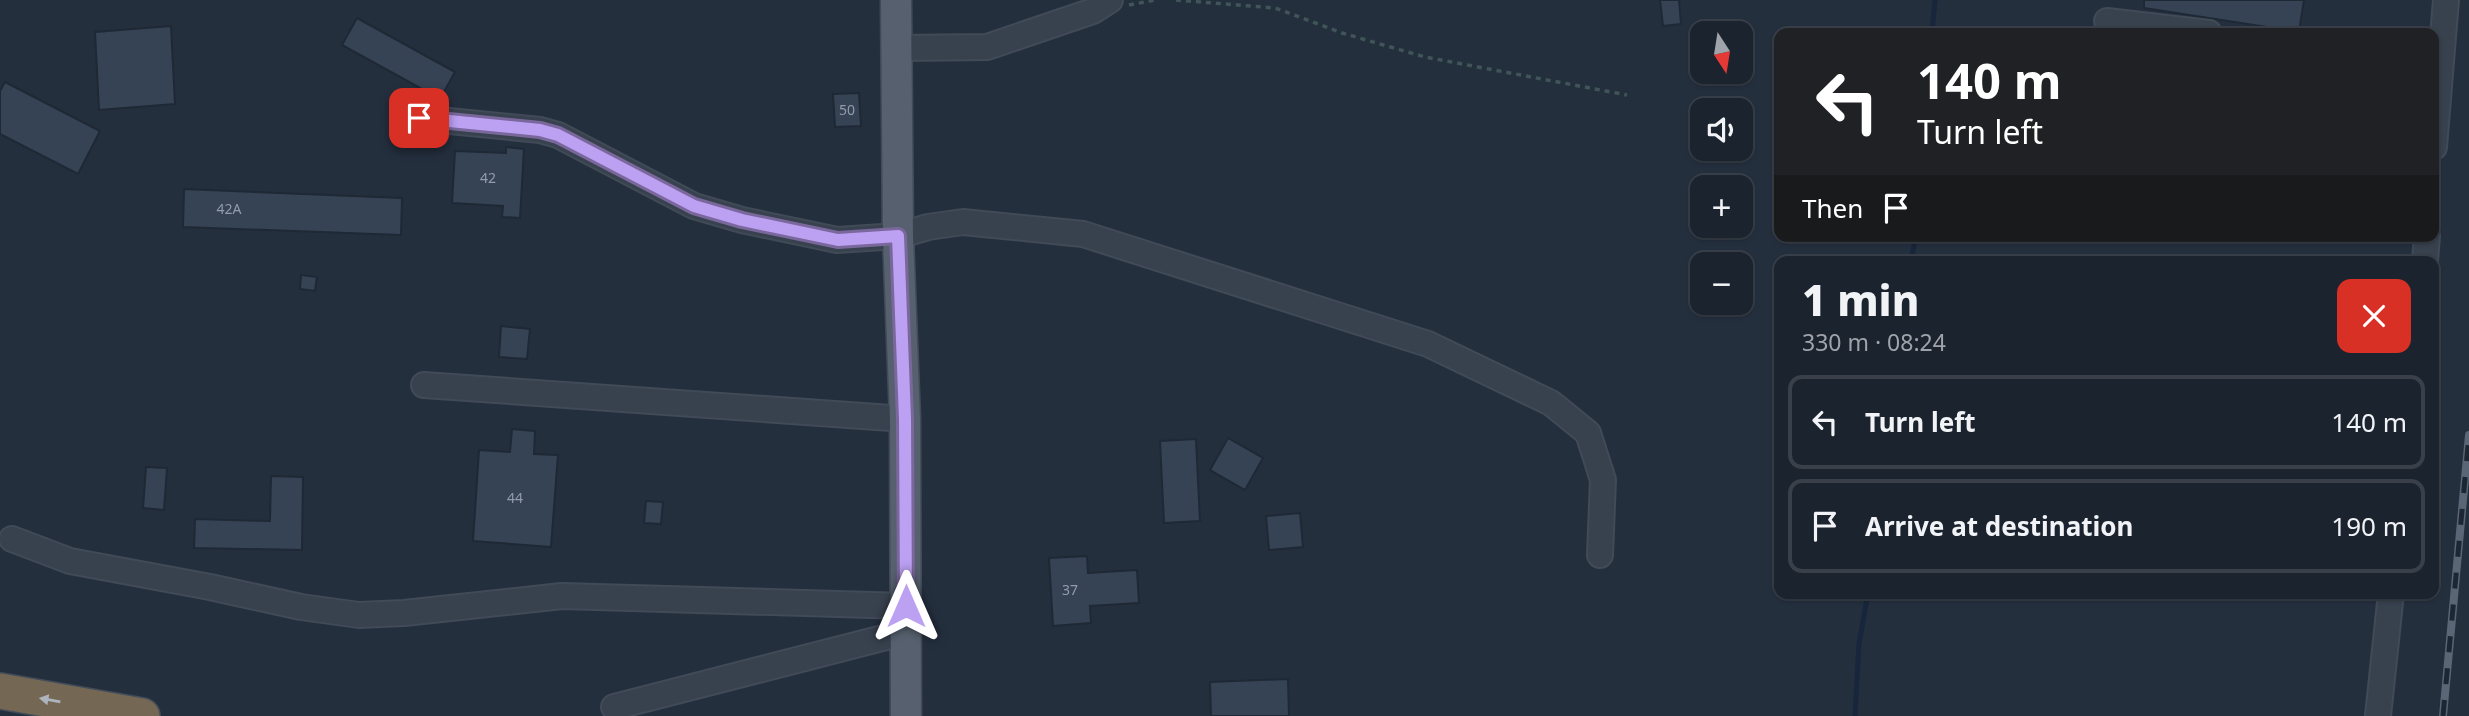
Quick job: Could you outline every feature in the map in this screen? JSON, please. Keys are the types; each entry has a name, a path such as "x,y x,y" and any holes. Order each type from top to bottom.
{"highway":[{"path":"0,691 142,716"}],"main road":[{"path":"896,0 898,236 905,419 906,716"}],"lane":[{"path":"897,47 987,47 1093,11 1110,0"},
{"path":"2439,53 2446,0"},
{"path":"2107,21 2166,28"},
{"path":"419,118 540,130 558,135 694,206 742,220 838,240 898,236 928,227 963,222 1083,234 1428,344 1551,403 1588,433 1603,481 1600,555"},
{"path":"424,385 905,419"},
{"path":"12,540 70,561 301,607 359,615 404,613 562,596 906,619"},
{"path":"2378,716 2390,599"},
{"path":"614,707 906,619"}],"path":[{"path":"1176,0 1275,8 1342,33 1425,57 1627,96"}],"building":[{"path":"1660,0 1679,0 1681,24 1663,26"},
{"path":"2144,0 2304,0 2300,28 2273,28 2144,8"},
{"path":"357,18 455,72 440,99 342,45"},
{"path":"171,26 175,104 99,110 95,32"},
{"path":"5,82 100,131 78,174 0,134 0,91"},
{"path":"859,93 861,126 835,127 833,94"},
{"path":"506,147 524,149 520,218 502,217 503,206 452,203 455,151 506,153"},
{"path":"184,189 402,198 401,235 183,227"},
{"path":"301,275 317,277 315,291 300,289"},
{"path":"501,326 530,329 527,359 499,357"},
{"path":"512,429 535,431 534,454 558,455 551,547 473,541 479,450 510,452"},
{"path":"1228,438 1263,458 1245,490 1210,470"},
{"path":"1196,439 1200,521 1164,523 1160,441"},
{"path":"146,467 167,468 164,510 143,508"},
{"path":"271,476 303,477 302,550 194,548 195,519 270,521"},
{"path":"646,501 663,502 661,524 644,523"},
{"path":"1300,513 1303,547 1269,550 1266,516"},
{"path":"1087,556 1088,573 1137,570 1139,603 1090,606 1091,623 1053,626 1049,558"},
{"path":"1288,679 1289,716 1211,716 1210,682"}],"waterway":[{"path":"1932,28 1935,0"},
{"path":"1912,256 1915,242"},
{"path":"1855,716 1859,644 1867,599"}],"railway":[{"path":"2443,716 2469,435"}],"route":[{"path":"419,118 540,130 558,135 694,206 742,220 838,240 898,236 905,419 906,606"}]}
